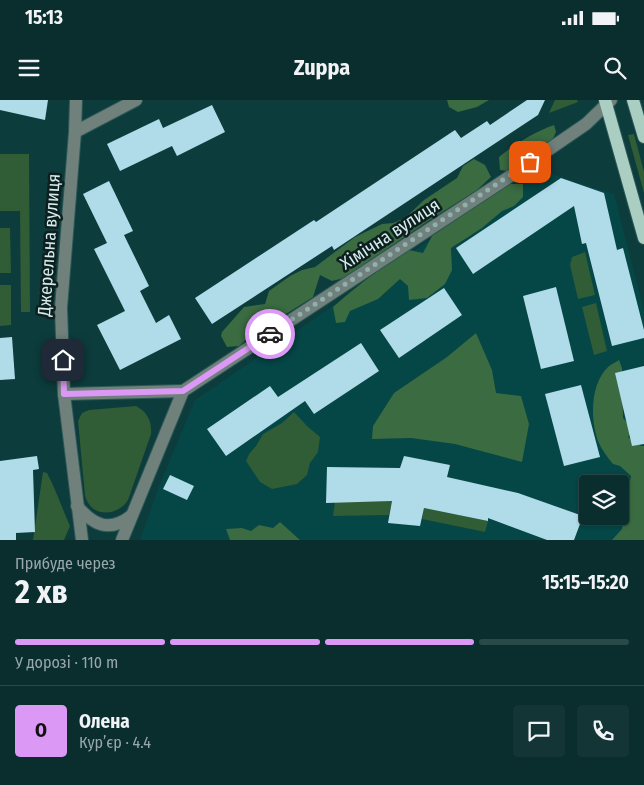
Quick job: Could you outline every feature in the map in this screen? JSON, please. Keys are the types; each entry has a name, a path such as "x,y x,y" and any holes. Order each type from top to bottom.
{"main road":[{"path":"633,100 644,138"},
{"path":"608,101 644,238"}],"street":[{"name":"Джерельна вулиця","path":"76,100 61,308 64,394 82,540"},
{"path":"75,132 136,100"},
{"name":"Хімічна вулиця","path":"183,391 503,181 586,124 608,101"},
{"path":"64,394 183,391 122,540"},
{"path":"77,506 88,518 100,524 115,525 131,516"}],"shaded area":[{"path":"545,172 614,194 644,311 644,540 140,540 159,486 195,400 430,240"}],"green space":[{"path":"447,100 489,100 477,107 458,112 449,107"},
{"path":"555,100 577,100 578,102 549,113"},
{"path":"554,125 556,132 550,145 508,171 500,170 499,157 525,139"},
{"path":"634,134 644,172 644,193 628,135"},
{"path":"0,154 29,154 30,312 21,312 20,211 0,211"},
{"path":"474,159 485,165 491,177 477,190 344,278 332,281 320,275 313,297 249,337 239,346 227,347 221,336 222,332 244,307 265,304 269,291 290,276 302,270 315,267 355,237 382,224 393,223 405,218 424,200 457,178 463,166"},
{"path":"510,184 523,184 523,197 514,206 502,211 482,228 451,248 452,270 445,284 427,298 409,300 408,286 400,279 378,299 350,311 345,322 336,323 333,307 360,284 409,250 423,253 432,236"},
{"path":"0,228 10,228 11,273 0,273"},
{"path":"585,252 595,295 578,299 570,265 572,257"},
{"path":"0,285 11,285 11,325 0,326"},
{"path":"596,303 607,351 594,355 582,307"},
{"path":"476,333 492,370 496,393 521,396 529,424 522,462 455,444 411,438 372,439 373,426 394,393 447,357"},
{"path":"619,360 622,368 623,418 634,429 628,437 644,446 644,540 612,540 622,529 623,525 629,525 629,488 631,476 620,466 613,464 601,447 595,432 593,402 595,391 603,373 609,366"},
{"path":"136,406 148,417 151,425 151,434 128,500 117,510 111,512 98,511 92,508 85,495 78,421 82,413 89,410"},
{"path":"294,412 320,437 318,452 310,463 307,475 297,484 272,489 260,482 246,461 263,434 282,423"},
{"path":"43,472 47,473 50,479 70,526 64,540 33,540"},
{"path":"392,501 389,515 333,516 335,502"},
{"path":"424,508 488,521 485,532 422,519"},
{"path":"280,522 300,540 230,540 226,529 242,528 251,531 259,525 273,528"}],"building":[{"path":"0,100 48,100 45,120 0,110"},
{"path":"527,100 545,100 538,115 334,250 332,246 212,324 195,298 314,220 316,222 455,130 461,138 487,121 490,125"},
{"path":"212,105 225,132 177,156 172,146 120,171 107,144 159,119 163,128"},
{"path":"561,178 604,193 617,250 623,248 644,330 644,338 612,346 586,243 582,244 574,206 473,274 456,248"},
{"path":"109,181 133,231 124,235 149,286 140,291 156,323 169,315 181,339 120,370 97,325 125,311 94,249 107,243 83,194"},
{"path":"556,287 574,361 541,369 523,296"},
{"path":"444,288 462,315 399,358 380,330"},
{"path":"12,337 15,379 0,380 0,338"},
{"path":"361,343 379,371 314,414 305,401 226,456 207,429 270,386 278,397"},
{"path":"644,366 644,444 632,446 615,373"},
{"path":"581,385 600,457 564,466 545,394"},
{"path":"37,456 39,469 33,470 35,532 16,533 16,540 0,540 0,461"},
{"path":"404,456 450,465 447,477 518,493 579,515 580,525 574,540 547,540 488,518 488,521 424,508 420,526 388,523 392,501 326,503 327,467 400,468"},
{"path":"170,475 194,486 187,500 163,489"}],"way so far":[{"path":"270,334 530,162"}],"route":[{"path":"63,360 64,394 183,391 270,334"}]}
